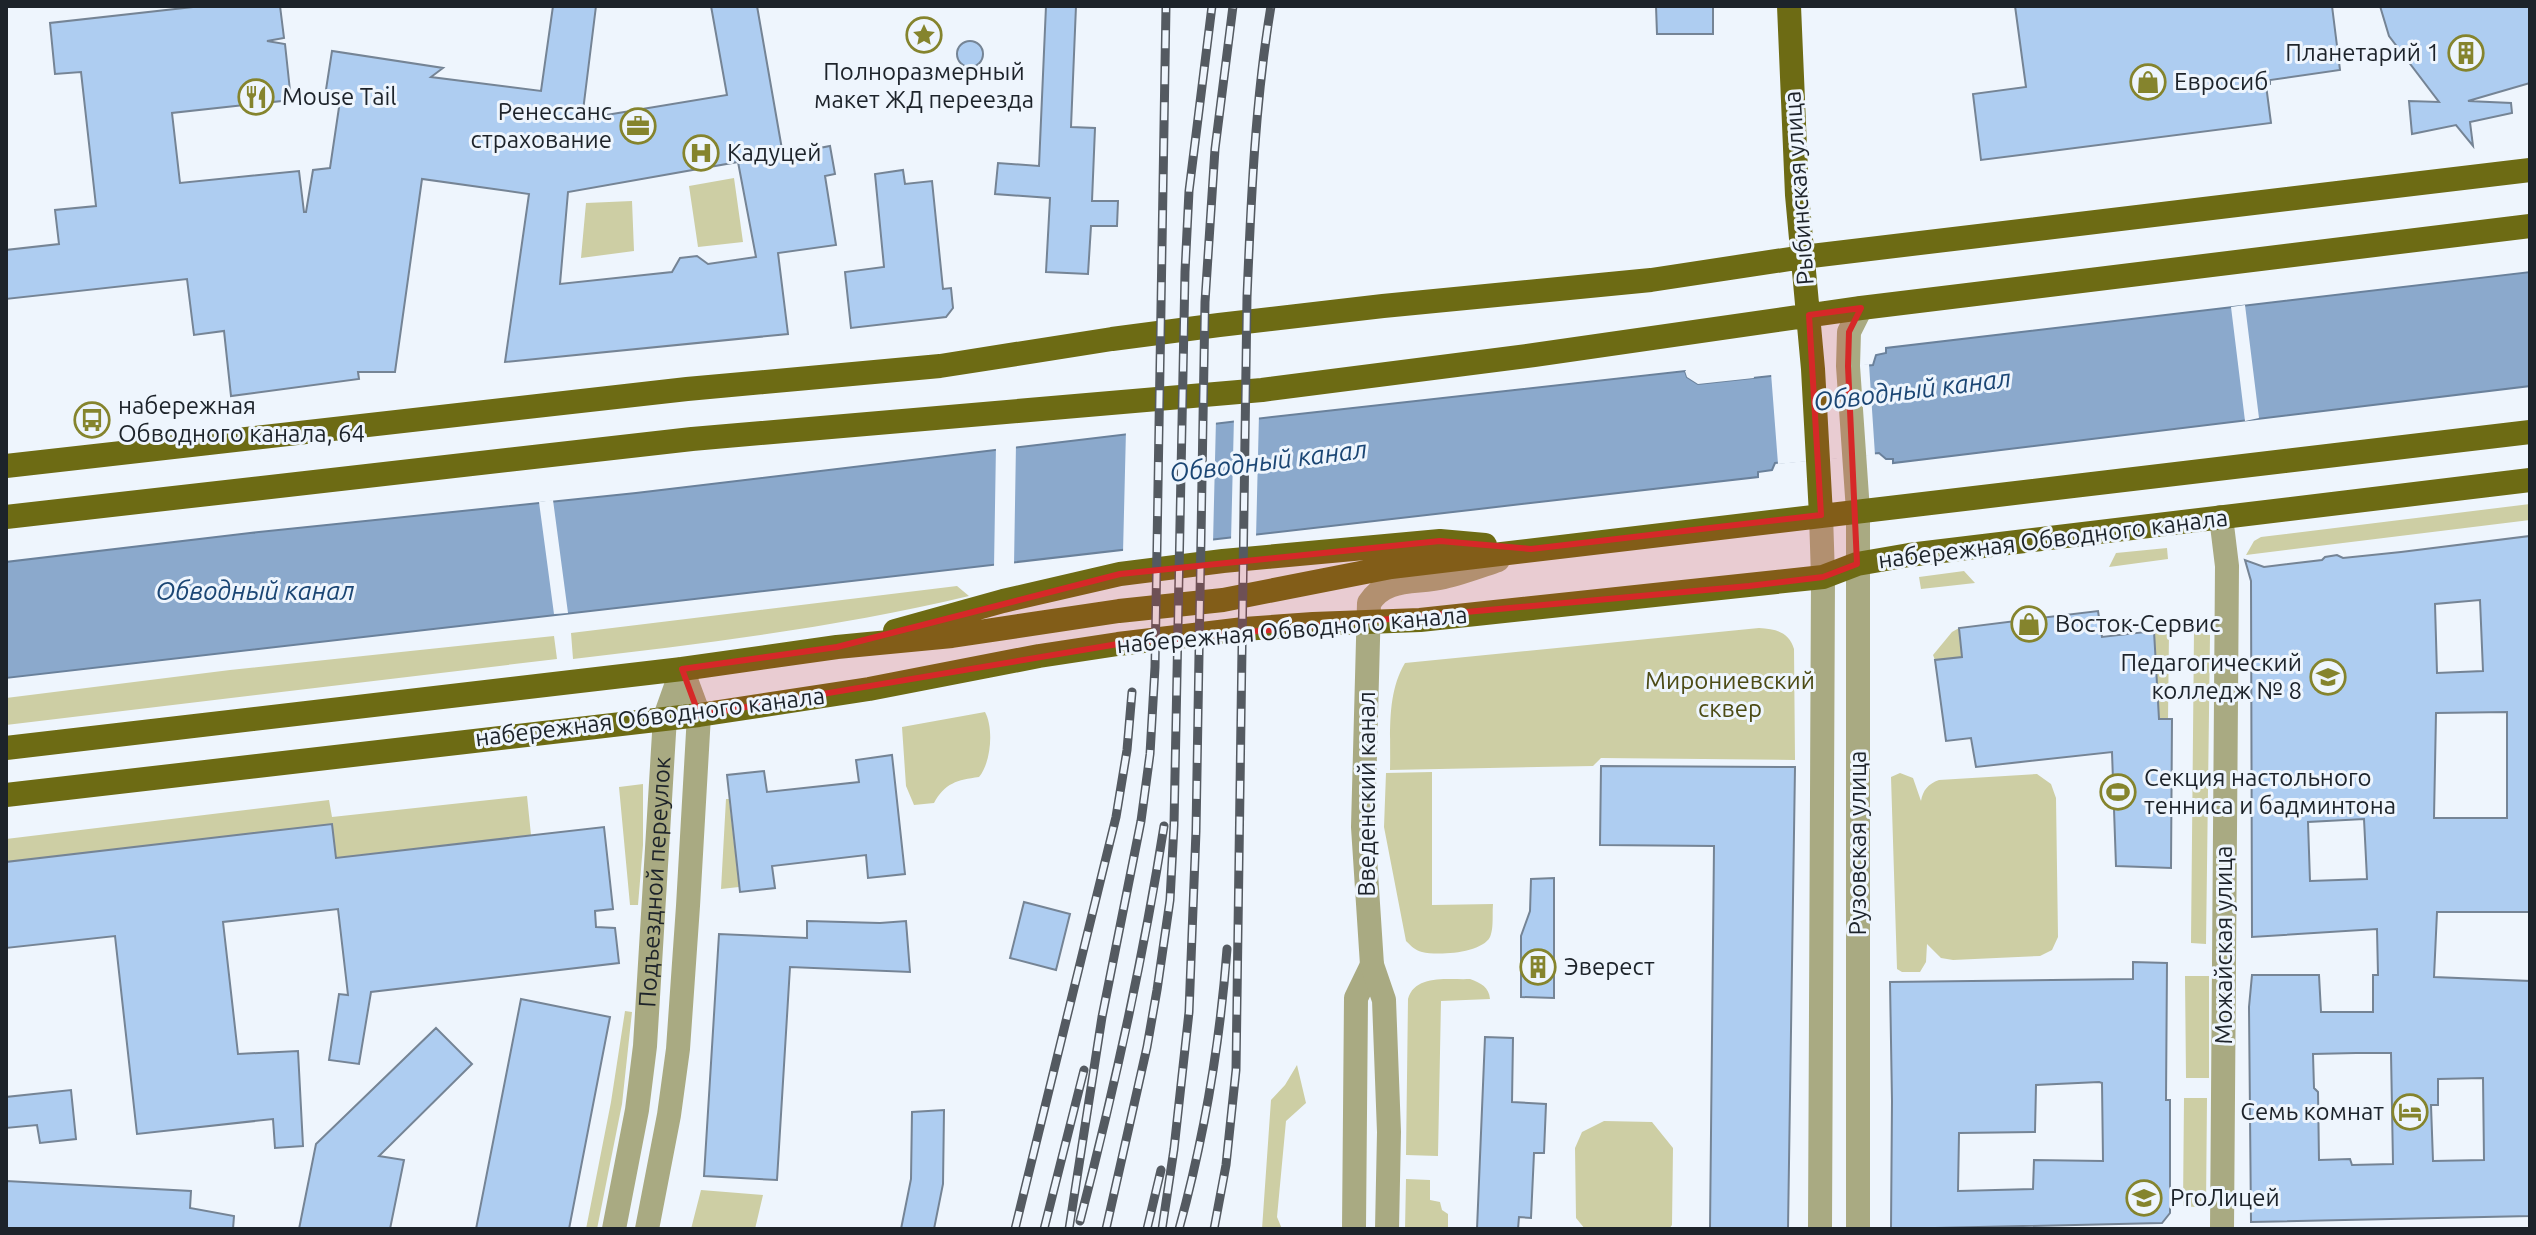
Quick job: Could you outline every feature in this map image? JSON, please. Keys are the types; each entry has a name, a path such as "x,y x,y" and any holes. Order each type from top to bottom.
{"main road":[{"name":"Рыбинская улица","path":"1789,6 1797,195 1813,369 1816,460"},
{"path":"6,466 687,389 940,366 1158,333 1383,306 1651,280 1803,257 2530,170"},
{"path":"6,517 692,439 1262,390 1861,308 2530,226"},
{"name":"набережная Обводного канала","path":"6,748 682,669 837,647 952,636 1119,611 1223,600 1391,567 1531,549 2530,432"},
{"name":"Рузовская улица","path":"1816,460 1821,515"},
{"name":"набережная Обводного канала","path":"6,795 699,715 869,689 1118,644 1244,629 1420,620 1823,577 1857,564 1909,555 2530,480"},
{"name":"набережная Обводного канала","path":"837,647 1003,601 1120,574 1440,541 1531,549"}],"street":[{"name":"Рузовская улица","path":"1858,1229 1858,511 1848,366 1849,332 1861,308"},
{"name":"Рузовская улица","path":"1820,1229 1821,515"},
{"name":"Можайская улица","path":"2221,517 2227,566 2222,1229"},
{"path":"1367,622 1369,603 1377,591 1394,584 1442,578 1531,549"},
{"name":"Введенский канал","path":"1367,622 1363,827 1372,965 1384,1000 1389,1132 1387,1229"},
{"name":"Подъездной переулок","path":"647,1229 678,1049 699,715 682,669"},
{"name":"Подъездной переулок","path":"614,1229 637,1110 645,1046 665,717 682,669"},
{"name":"Введенский канал","path":"1354,1229 1356,998 1372,965"}],"highlighted area":[{"path":"1861,308 1849,332 1848,366 1857,564 1823,577 1118,644 699,715 682,669 837,647 1120,574 1440,541 1531,549 1821,515 1809,315"}],"green space":[{"path":"734,178 743,242 698,247 689,186"},
{"path":"632,201 634,251 581,258 586,203"},
{"path":"2530,504 2530,520 2246,555 2254,541 2261,537"},
{"path":"2167,548 2168,559 2109,567 2116,553"},
{"path":"1964,571 1975,583 1921,589 1919,577"},
{"path":"957,586 969,596 822,625 573,659 571,633"},
{"name":"Мирониевский сквер","path":"1759,628 1781,632 1794,649 1795,760 1601,758 1593,766 1390,770 1392,701 1405,663"},
{"path":"1959,628 1962,657 1935,660 1933,655"},
{"path":"2194,631 2210,635 2206,944 2191,943"},
{"path":"2154,632 2169,632 2168,719 2159,719"},
{"path":"554,636 557,659 6,725 6,698 230,670"},
{"path":"985,712 990,727 990,745 979,777 952,784 934,803 914,805 906,786 902,727"},
{"path":"1432,772 1432,905 1493,904 1490,937 1485,942 1469,950 1438,954 1422,952 1406,941 1384,827 1386,773"},
{"path":"1900,773 1913,778 1921,801 1927,788 1939,780 2037,774 2051,784 2056,798 2058,937 2052,950 2040,956 1953,960 1941,958 1927,944 1926,962 1920,972 1897,969 1891,777"},
{"path":"643,784 643,845 638,905 630,905 619,787"},
{"path":"527,796 531,835 358,855 337,868 332,824 6,862 6,839 329,800 332,817"},
{"path":"726,799 729,799 739,887 721,889"},
{"path":"2185,976 2209,976 2209,1078 2186,1078"},
{"path":"1470,979 1484,986 1490,999 1441,1001 1438,1156 1406,1155 1408,999 1418,985 1425,982"},
{"path":"625,1011 632,1012 622,1104 597,1229 586,1229 611,1102"},
{"path":"1297,1065 1306,1103 1286,1121 1277,1217 1282,1229 1262,1229 1271,1100"},
{"path":"2184,1098 2207,1098 2206,1208 2183,1206"},
{"path":"1604,1121 1652,1122 1673,1148 1672,1225 1669,1229 1585,1229 1576,1218 1575,1148 1582,1132"},
{"path":"1406,1179 1430,1180 1430,1200 1440,1202 1442,1210 1448,1214 1448,1229 1405,1229"},
{"path":"701,1190 763,1195 755,1229 691,1229"}],"water":[{"name":"Обводный канал","path":"2530,272 2530,386 1893,463 1893,459 1886,459 1879,453 1775,463 1772,470 1758,472 1758,477 6,678 6,562 636,493 1685,371 1687,377 1698,384 1873,365 1876,355 1886,353 1886,348"}],"pier":[{"path":"2245,305 2259,418 2245,421 2231,307"},
{"path":"1869,364 1875,455 1778,464 1771,373"},
{"path":"1689,370 1692,377 1699,380 1753,374 1754,378 1698,384 1687,377 1685,371"},
{"path":"1259,414 1256,538 1231,541 1234,417"},
{"path":"1216,419 1213,543 1123,553 1126,430"},
{"path":"1016,443 1014,566 994,568 996,445"},
{"path":"553,500 568,613 554,614 539,502"}],"building":[{"path":"202,6 280,6 284,38 267,41 285,44 291,100 172,113 180,183 299,171 306,212 313,170 330,168 341,94 325,96 332,51 443,68 431,77 541,91 553,6 596,6 582,119 727,95 711,6 757,6 783,155 830,146 835,174 825,176 836,245 778,253 788,334 505,362 529,194 422,179 395,372 358,372 359,379 231,396 224,331 194,335 187,279 6,299 6,250 59,244 55,210 96,206 81,72 55,74 50,23","holes":["738,162 756,257 708,264 697,256 680,258 672,272 560,284 568,192"]},
{"path":"1046,6 1076,6 1071,127 1095,128 1092,201 1118,201 1117,226 1091,226 1088,274 1046,272 1050,198 995,194 998,163 1039,166"},
{"path":"1656,6 1713,6 1713,34 1657,34"},
{"name":"Евросиб","path":"2015,6 2332,6 2340,70 2270,80 2270,84 2266,85 2271,123 1981,160 1973,94 2026,87"},
{"name":"Планетарий 1","path":"2380,6 2530,6 2530,83 2468,101 2511,103 2512,113 2470,122 2473,146 2456,125 2412,134 2409,101 2439,102 2389,36"},
{"path":"970,41 980,44 983,54 980,64 970,67 960,64 957,54 960,44"},
{"path":"903,170 905,184 932,181 943,289 951,288 953,308 946,317 851,328 845,272 884,267 875,174"},
{"path":"2530,536 2530,912 2437,912 2434,977 2530,981 2530,1216 2251,1222 2249,1007 2252,975 2319,975 2321,1012 2373,1012 2373,975 2378,975 2377,929 2252,937 2251,581 2245,560 2264,567 2322,560 2337,555 2343,558","holes":["2480,600 2483,671 2437,673 2435,604","2507,712 2507,818 2434,818 2436,713","2364,819 2367,879 2310,881 2308,822","2391,1053 2393,1164 2352,1165 2350,1159 2319,1160 2318,1092 2314,1088 2313,1054","2483,1078 2484,1160 2433,1161 2431,1105 2438,1105 2438,1079"]},
{"path":"2098,611 2102,637 2154,631 2159,719 2172,719 2171,868 2116,866 2112,752 1976,767 1971,738 1946,741 1935,660 1962,657 1959,628"},
{"path":"892,755 905,874 868,878 866,855 772,866 775,888 740,892 727,775 764,771 767,792 859,782 856,760"},
{"path":"1601,766 1795,767 1788,1229 1710,1229 1714,846 1600,845"},
{"path":"332,824 336,858 604,827 613,909 595,911 596,927 615,928 619,963 371,992 359,1064 329,1060 339,994 348,995 338,909 223,922 238,1054 298,1051 303,1146 275,1148 273,1119 137,1134 115,936 6,948 6,862"},
{"name":"Эверест","path":"1554,878 1554,998 1521,997 1521,936 1530,911 1531,879"},
{"path":"1024,902 1070,914 1056,970 1010,958"},
{"path":"807,921 906,921 910,972 790,967 777,1180 704,1176 719,934 807,938"},
{"path":"2133,962 2167,963 2166,1100 2170,1100 2170,1213 2162,1223 1891,1229 1890,982 2133,979","holes":["2102,1083 2103,1161 2034,1160 2033,1189 1958,1191 1959,1133 2035,1132 2036,1085"]},
{"path":"521,999 610,1017 569,1229 476,1229"},
{"path":"436,1028 472,1064 379,1156 404,1160 390,1229 299,1229 316,1144"},
{"path":"1485,1037 1513,1038 1512,1102 1546,1104 1544,1153 1534,1153 1531,1218 1519,1217 1518,1229 1477,1229"},
{"path":"71,1090 76,1139 40,1143 37,1125 6,1128 6,1097"},
{"path":"944,1110 943,1184 934,1229 901,1229 911,1179 912,1112"},
{"path":"6,1181 191,1191 190,1208 234,1216 233,1229 6,1229"}],"railway":[{"path":"1069,1229 1102,1017 1141,821 1150,754 1155,667 1166,6"},
{"path":"1106,1229 1147,1047 1170,900 1185,272 1189,191 1212,6"},
{"path":"1162,1229 1189,1012 1196,831 1205,302 1215,149 1233,6"},
{"path":"1214,1229 1226,1165 1236,1070 1247,297 1257,115 1271,6"},
{"path":"1015,1229 1116,817 1127,750 1132,692"},
{"path":"1080,1221 1127,1025 1164,826"},
{"path":"1179,1229 1210,1090 1227,949"},
{"path":"1044,1229 1084,1070"},
{"path":"1147,1229 1161,1170"}],"place":[{"name":"Полноразмерный макет ЖД переезда","path":"924,35"},
{"name":"Планетарий 1","path":"2466,53"},
{"name":"Евросиб","path":"2148,82"},
{"name":"Mouse Tail","path":"256,97"},
{"name":"Ренессанс страхование","path":"638,126"},
{"name":"Кадуцей","path":"701,153"},
{"name":"набережная Обводного канала, 64","path":"92,420"},
{"name":"Восток-Сервис","path":"2029,624"},
{"name":"Педагогический колледж № 8","path":"2328,677"},
{"name":"Секция настольного тенниса и бадминтона","path":"2118,792"},
{"name":"Эверест","path":"1538,967"},
{"name":"Семь комнат","path":"2410,1112"},
{"name":"ProЛицей","path":"2144,1198"}]}
